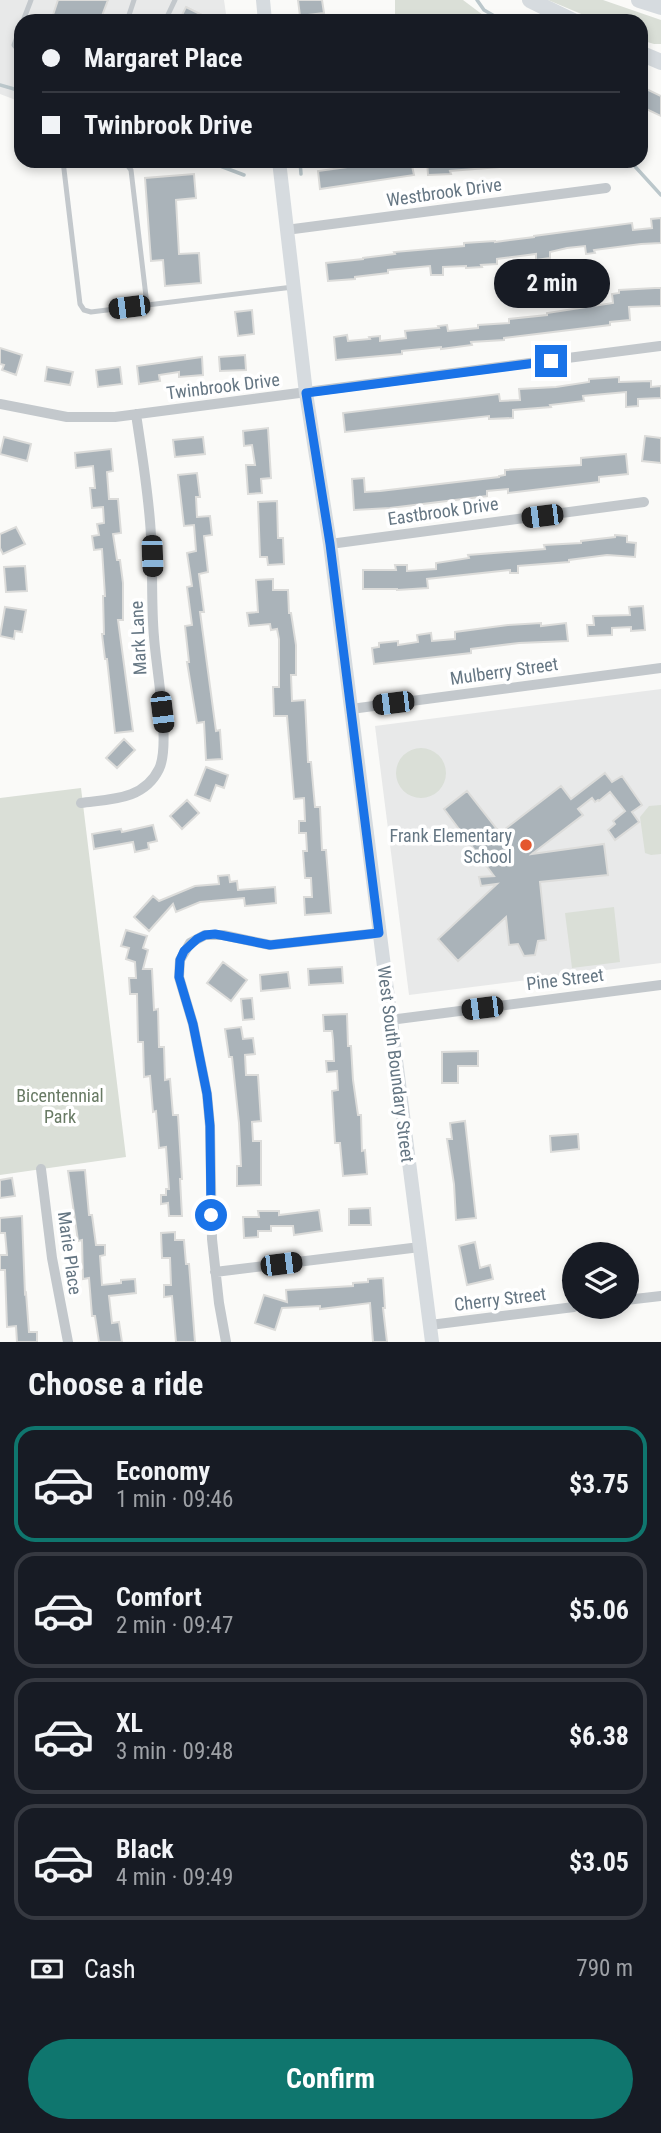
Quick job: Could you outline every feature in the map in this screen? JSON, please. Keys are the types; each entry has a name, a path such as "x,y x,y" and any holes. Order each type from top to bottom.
{"main road":[{"path":"530,0 559,14"},
{"path":"639,0 661,7"}],"street":[{"name":"West South Boundary Street","path":"280,168 306,393 330,544 432,1342"},
{"name":"Westbrook Drive","path":"286,230 606,188"},
{"name":"Twinbrook Drive","path":"0,404 66,417 91,418 306,393 660,346"},
{"name":"Mark Lane","path":"81,803 138,792 151,782 159,771 163,756 164,731 153,634 151,535 136,414"},
{"name":"Eastbrook Drive","path":"330,544 644,502"},
{"name":"Mulberry Street","path":"351,709 661,668"},
{"path":"226,1342 212,1239 209,1115 199,1049 179,977 180,960 184,951 205,935 215,934 270,945 379,933"},
{"name":"Pine Street","path":"390,1020 661,985"},
{"name":"Marie Place","path":"41,1169 52,1258 68,1342"},
{"path":"215,1272 420,1247"},
{"path":"639,1299 661,1296"},
{"name":"Cherry Street","path":"430,1325 562,1308"}],"lane":[{"path":"63,168 80,304 83,310 91,312 293,287"},
{"path":"129,168 147,304"}],"shaded area":[{"path":"0,0 224,0 226,14 14,14 14,99 0,94"},
{"name":"Frank Elementary School","path":"661,689 661,963 409,995 375,726"}],"green space":[{"path":"395,0 463,0 482,14 395,14"},
{"path":"548,0 603,0 644,14 581,14"},
{"path":"648,16 661,20 661,44 648,42"},
{"path":"421,748 439,755 446,773 439,791 421,798 403,791 396,773 403,755"},
{"name":"Bicentennial Park","path":"81,788 126,1157 0,1175 0,798"},
{"path":"661,805 661,854 651,855 645,853 640,817 649,806"},
{"path":"614,907 620,962 572,968 565,913"}],"building":[{"path":"58,0 108,0 103,14 53,14"},
{"path":"298,0 322,0 324,13 300,14"},
{"path":"186,7 200,14 182,14"},
{"path":"648,90 661,96 661,116 648,110"},
{"path":"340,168 412,168 414,175 320,189 318,171"},
{"path":"428,168 487,168 450,171 451,174 428,175"},
{"path":"194,174 196,198 176,200 179,254 199,253 201,283 165,286 163,260 151,261 145,178"},
{"path":"661,218 661,243 594,250 595,253 586,254 585,246 567,248 550,252 550,258 536,260 536,254 497,259 497,264 481,265 482,267 443,267 443,275 431,275 430,266 388,270 388,273 328,281 326,263 632,223 633,230 652,228 651,219"},
{"path":"661,288 661,306 629,307 630,320 610,322 610,325 471,342 472,345 441,349 402,351 402,354 336,360 334,337 347,335 348,341 380,336 380,341 406,338 405,331 439,328 438,326 447,325 448,331 478,328 478,325 509,323 509,319 613,303 612,294 619,293 619,290"},
{"path":"252,310 254,334 238,336 235,312"},
{"path":"0,348 22,355 16,375 2,370 4,365 0,364"},
{"path":"245,355 246,370 220,371 219,357"},
{"path":"202,357 203,375 179,377 179,372 159,375 160,381 139,384 137,366"},
{"path":"47,367 73,372 70,385 45,381"},
{"path":"120,367 122,384 98,387 96,370"},
{"path":"619,377 619,382 651,381 651,387 661,386 661,398 638,399 638,406 626,407 626,392 583,396 584,401 513,410 513,418 489,419 489,416 345,432 343,413 499,394 500,401 520,400 519,389 556,387 589,382 589,379"},
{"path":"268,428 271,478 261,479 262,493 248,494 246,465 255,465 252,445 244,446 243,431"},
{"path":"645,436 661,438 661,463 642,461"},
{"path":"4,437 31,444 27,461 0,454"},
{"path":"203,437 205,454 175,457 173,440"},
{"path":"111,449 113,471 107,472 109,499 118,499 121,533 113,534 123,583 123,620 118,620 133,731 115,733 102,634 105,596 102,549 94,550 92,536 99,535 97,524 104,523 103,507 92,508 90,488 95,488 93,466 76,468 75,453"},
{"path":"626,454 628,474 599,477 599,482 508,493 508,489 487,491 487,496 354,510 352,479 364,478 365,492 380,491 499,477 505,475 505,470 581,465 581,458"},
{"path":"197,473 200,497 196,497 197,517 210,516 212,535 204,536 208,572 199,574 204,612 200,612 216,731 220,730 222,759 206,760 204,722 197,723 187,662 185,626 192,625 187,587 192,586 187,553 196,551 194,525 184,526 178,475"},
{"path":"277,501 278,538 283,538 284,564 268,565 267,557 260,557 258,502"},
{"path":"16,527 25,544 3,554 0,534"},
{"path":"615,535 627,536 627,542 636,543 635,557 607,555 569,562 518,566 518,573 510,573 510,570 427,579 428,588 363,589 363,570 396,570 395,565 407,565 407,571 436,569 436,563 469,558 468,555 545,549 544,545 581,543"},
{"path":"25,566 27,591 6,592 4,567"},
{"path":"273,579 273,590 288,590 289,613 296,645 296,675 291,675 292,701 305,700 308,762 311,762 315,807 320,807 322,850 326,850 331,913 305,915 304,897 312,897 311,878 305,878 303,851 307,851 306,833 299,833 299,821 305,821 304,798 294,799 287,716 274,716 273,687 279,687 277,629 271,630 270,624 249,626 247,613 258,612 256,580"},
{"path":"643,606 645,630 631,631 631,627 612,628 612,635 588,636 587,625 594,625 593,616 630,615 629,607"},
{"path":"5,607 26,610 22,632 15,631 14,639 0,636"},
{"path":"541,623 541,626 566,623 568,641 519,643 471,649 471,653 374,664 372,648 379,647 379,643 398,641 398,645 418,642 417,635 431,633 432,641 455,639 455,632"},
{"path":"124,739 135,750 117,768 106,758"},
{"path":"206,767 228,775 224,788 216,785 210,801 195,795"},
{"name":"Frank Elementary School","path":"605,773 612,782 622,776 642,805 632,812 639,822 615,840 608,830 615,824 613,821 625,811 610,792 599,801 595,802 592,798 578,809 583,815 532,854 604,844 608,875 540,882 546,940 538,941 535,955 524,956 518,944 509,945 506,917 458,961 438,939 497,884 481,886 479,877 494,876 444,809 467,791 500,833 561,786 571,799"},
{"path":"187,800 199,813 182,829 170,816"},
{"path":"153,825 157,841 148,843 149,849 135,852 133,842 94,849 92,834 121,829 122,832"},
{"path":"229,875 230,882 237,881 238,890 275,887 276,903 245,906 244,898 200,902 176,912 173,904 149,931 134,917 153,896 159,901 195,886 219,884 218,876"},
{"path":"126,930 147,936 143,948 148,950 143,969 152,969 154,1010 158,1009 159,1047 164,1047 165,1080 170,1079 173,1115 178,1115 182,1216 169,1216 168,1203 161,1204 161,1195 166,1195 166,1189 169,1189 166,1147 159,1148 150,1076 144,1077 143,1042 138,1042 137,994 130,994 129,978 136,978 135,962 126,959 129,948 121,946"},
{"path":"223,962 247,980 231,1001 207,983"},
{"path":"342,967 343,983 309,985 308,969"},
{"path":"288,972 290,988 261,991 260,975"},
{"path":"252,998 254,1019 243,1020 241,999"},
{"path":"347,1014 348,1046 351,1046 353,1080 358,1115 361,1115 362,1151 365,1150 367,1174 343,1176 340,1143 335,1143 332,1091 338,1090 337,1071 327,1072 326,1061 334,1061 333,1040 332,1031 324,1031 323,1015"},
{"path":"241,1027 243,1039 253,1038 255,1054 245,1055 246,1075 258,1075 261,1121 252,1122 253,1141 261,1141 261,1185 237,1186 237,1166 241,1166 239,1123 232,1057 229,1057 225,1029"},
{"path":"478,1051 478,1066 458,1066 458,1083 442,1083 442,1052"},
{"path":"465,1121 476,1218 456,1220 447,1139 452,1139 450,1123"},
{"path":"578,1134 579,1149 551,1152 550,1136"},
{"path":"85,1170 89,1215 92,1215 96,1245 105,1245 105,1255 100,1256 102,1285 135,1279 136,1293 109,1296 112,1323 119,1322 122,1342 99,1342 95,1316 92,1316 89,1278 83,1279 82,1240 78,1241 68,1171"},
{"path":"12,1178 15,1196 0,1198 0,1180"},
{"path":"370,1208 371,1225 349,1225 349,1209"},
{"path":"319,1210 322,1231 294,1235 293,1226 271,1226 271,1231 258,1231 258,1237 244,1238 243,1217 259,1217 258,1211 279,1211 279,1215"},
{"path":"22,1216 29,1332 37,1332 37,1342 17,1342 16,1326 7,1327 5,1270 0,1270 0,1255 7,1255 5,1233 0,1233 0,1218"},
{"path":"175,1232 175,1240 184,1240 186,1264 189,1264 195,1342 176,1342 172,1296 164,1297 164,1285 171,1285 170,1258 162,1258 161,1233"},
{"path":"475,1242 480,1268 490,1265 493,1279 467,1285 459,1246"},
{"path":"383,1278 387,1342 373,1342 370,1303 320,1309 320,1306 282,1308 275,1330 255,1323 264,1295 287,1302 286,1290 353,1286 353,1283 368,1282 368,1279"}],"waterway":[{"path":"477,0 491,14"},
{"path":"0,85 14,89"},
{"path":"226,168 244,175"},
{"path":"301,168 301,174"},
{"path":"636,168 661,195"}],"place":[{"name":"Frank Elementary School","path":"526,845"}],"route":[{"path":"211,1215 207,1094 193,1024 179,977 180,960 184,951 197,939 215,934 270,945 379,933 330,544 306,393 551,361"}]}
